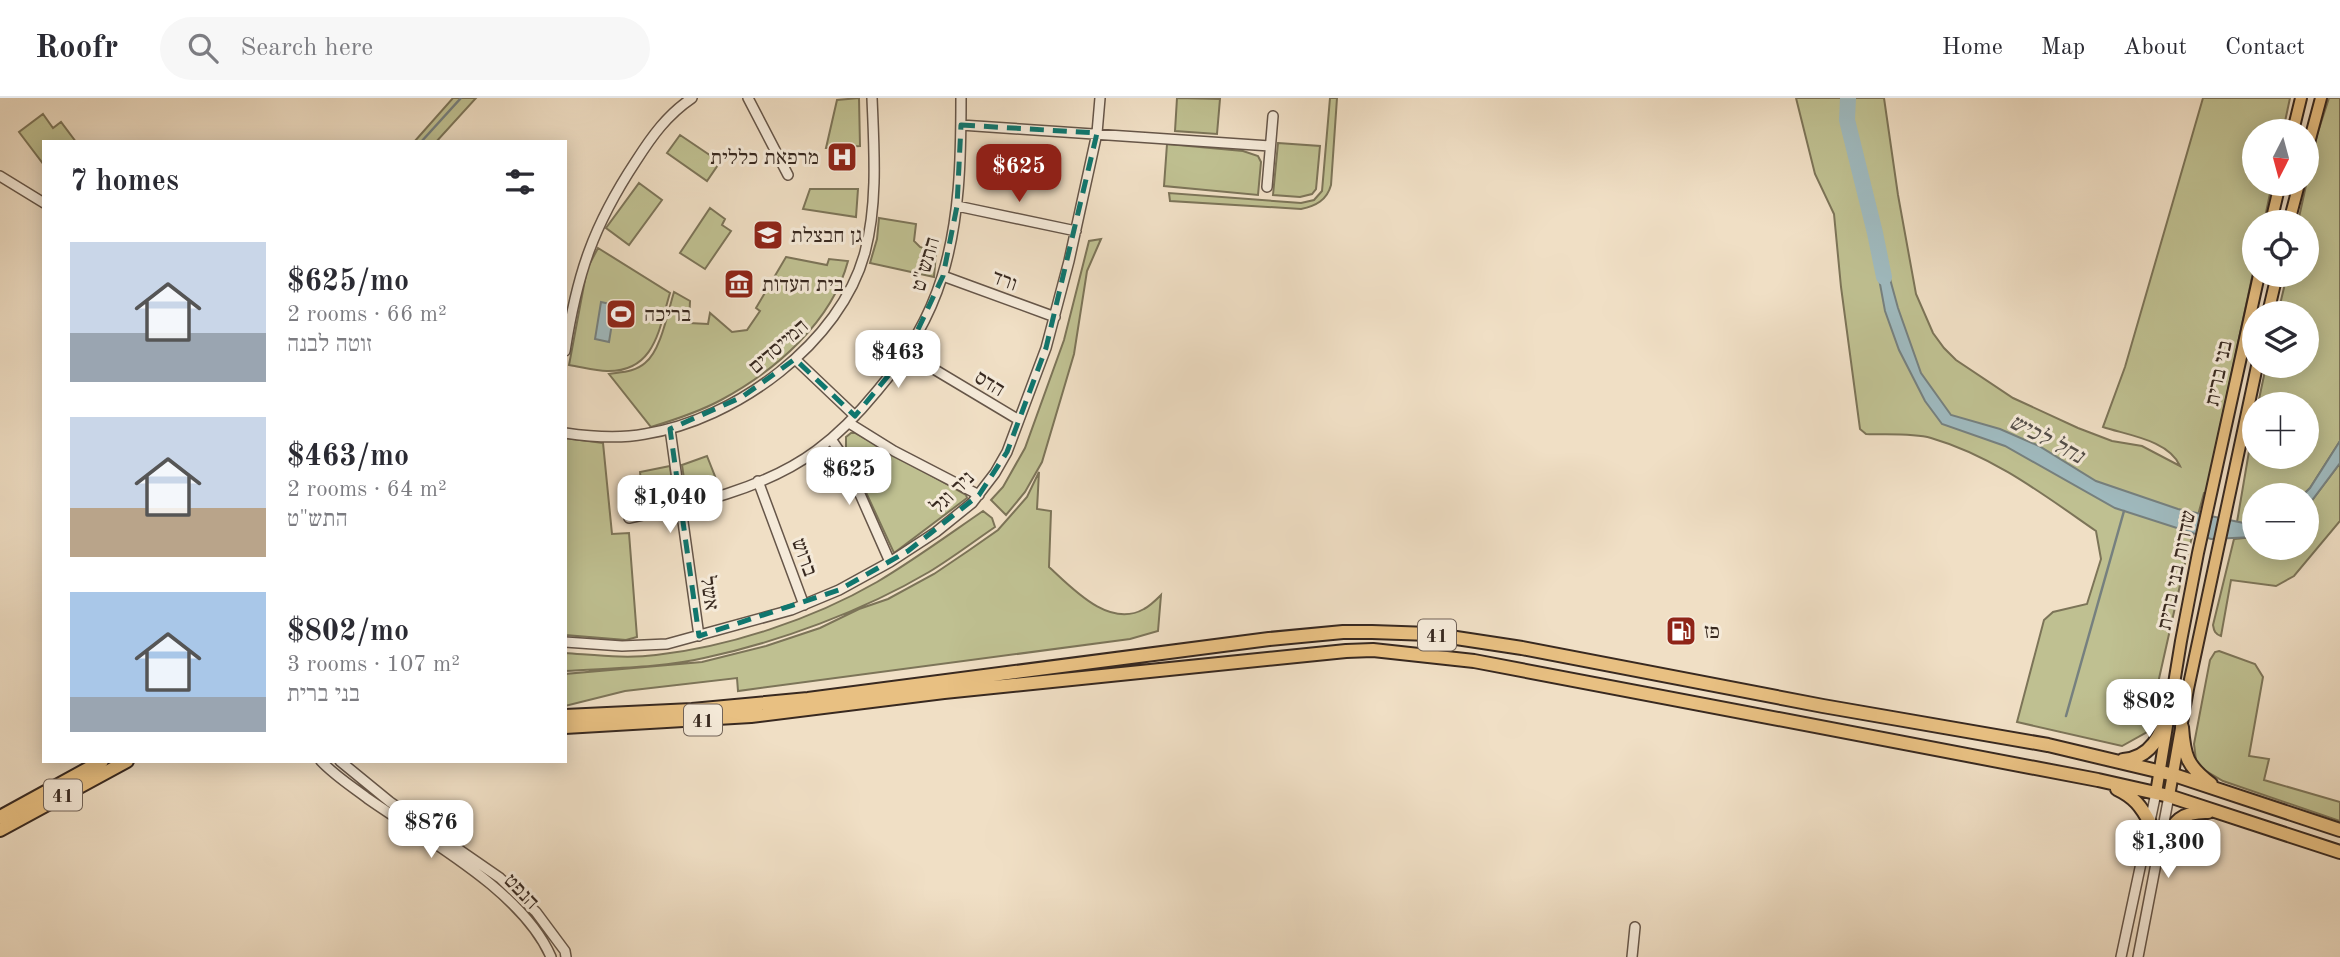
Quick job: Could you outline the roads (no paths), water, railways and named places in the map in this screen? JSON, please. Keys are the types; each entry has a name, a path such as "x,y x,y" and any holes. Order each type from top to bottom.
{"highway":[{"name":"41","path":"567,716 755,704 1269,639 1372,632 1430,634 2049,745 2174,775 2340,830"},
{"name":"41","path":"567,727 751,716 1164,668 1346,650 1373,650 1474,661 2098,780 2169,796 2237,816 2340,852"},
{"path":"2111,761 2128,760 2149,750 2158,738 2169,711"},
{"path":"2182,727 2183,750 2190,766 2217,788"},
{"name":"41","path":"0,817 98,763"},
{"name":"41","path":"0,830 123,763"},
{"path":"2098,780 2129,794 2140,804 2150,823"},
{"path":"2159,848 2175,823 2184,815 2206,812 2237,816"}],"main road":[{"path":"2296,119 2301,98"},
{"path":"2315,119 2321,98"},
{"name":"בני ברית","path":"2224,437 2256,287"},
{"name":"בני ברית","path":"2241,441 2254,378"},
{"name":"שדרות בני ברית","path":"2169,711 2198,553 2224,437"},
{"name":"שדרות בני ברית","path":"2182,727 2241,441"},
{"path":"2156,793 2169,711"},
{"path":"2169,796 2182,727"}],"street":[{"path":"567,341 580,278 598,224 655,132 678,108 692,98"},
{"path":"748,98 788,175"},
{"name":"המייסדים","path":"567,433 629,437 670,429 742,397 768,381 795,359 820,333 858,274 865,252 872,198 872,98"},
{"name":"התש\"ט","path":"629,518 681,508 758,481 796,463 831,439 852,419 907,353 924,323 943,276 957,206 961,158 961,98"},
{"name":"ניר וגל","path":"567,642 638,646 667,644 804,605 839,590 890,562 936,532 979,495 1002,462 1055,317 1097,133 1100,98"},
{"path":"1267,187 1273,116"},
{"path":"961,125 1270,146"},
{"path":"0,176 42,202"},
{"path":"957,206 1076,231"},
{"name":"ורד","path":"943,276 1055,317"},
{"name":"הדס","path":"907,353 1018,420"},
{"path":"795,359 852,419 894,451 979,495"},
{"name":"אשל","path":"670,429 699,636"},
{"path":"831,439 844,458 890,562"},
{"name":"ברוש","path":"758,481 804,605"},
{"name":"הנפט","path":"323,763 350,785 494,886 525,918 551,957"},
{"name":"הנפט","path":"342,763 390,802 500,878 536,912 565,951 566,957"},
{"path":"2121,957 2156,793"},
{"path":"2138,957 2169,796"},
{"path":"1632,957 1635,927"}],"water":[{"path":"1875,257 1884,257 1898,308 1921,373 1951,415 2000,429 2039,446 2096,481 2178,509 2242,523 2242,538 2211,539 2115,508 2005,446 1942,424 1925,401 1899,350 1885,311"},
{"path":"601,302 615,305 609,342 595,339"},
{"path":"2340,441 2340,463 2319,491 2319,483 2313,483"}],"waterway":[{"path":"423,140 461,98"},
{"name":"נחל לכיש","path":"1848,98 1847,120 1884,277"},
{"path":"2066,716 2124,511"}],"place":[{"name":"מרפאת כללית","path":"842,157"},
{"name":"גן חבצלת","path":"768,235"},
{"name":"בית העדות","path":"739,284"},
{"name":"בריכה","path":"621,314"},
{"name":"פז","path":"1681,631"}]}
